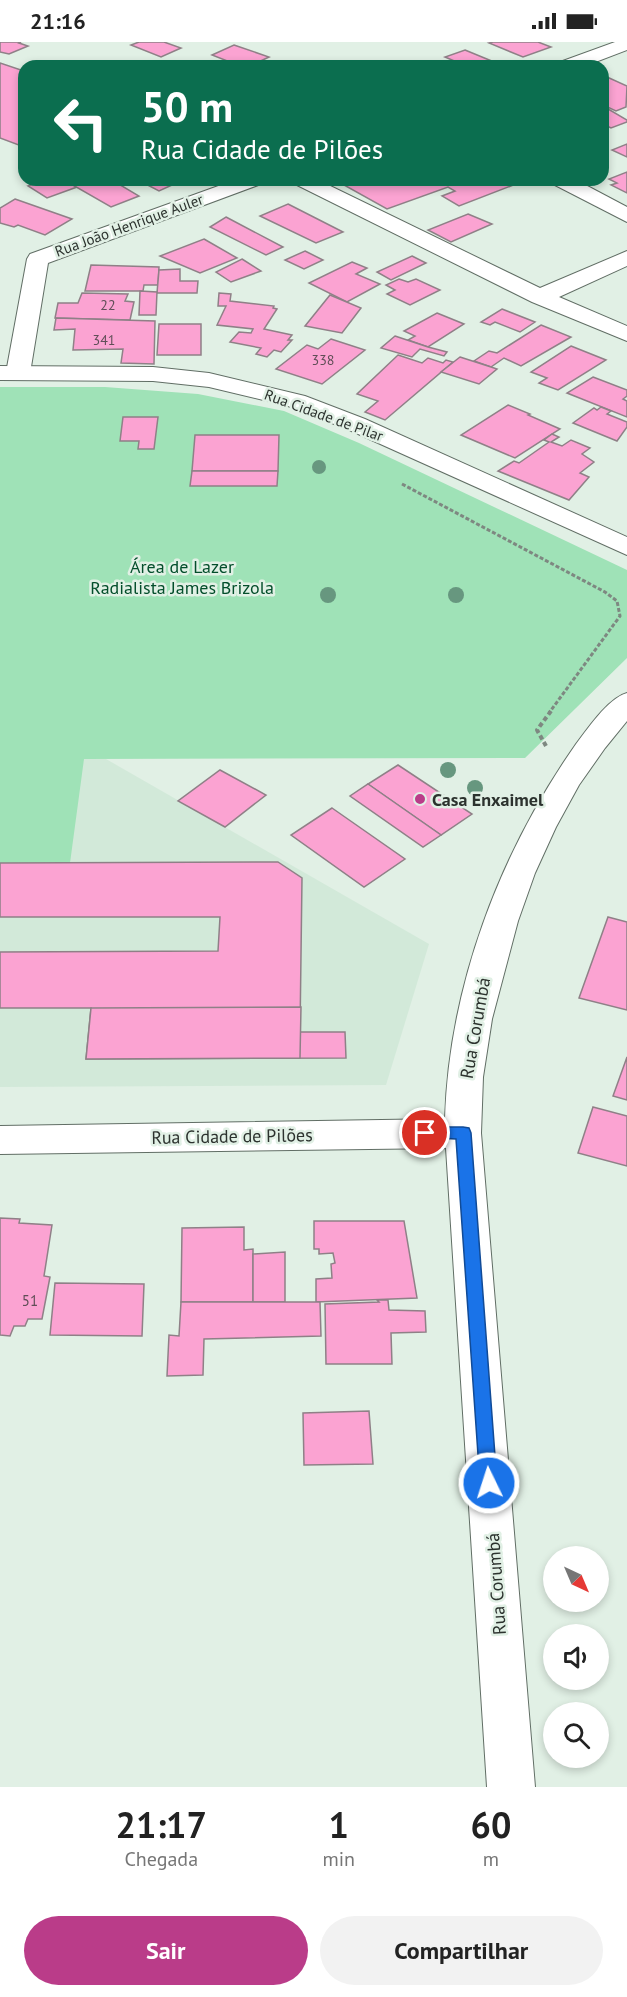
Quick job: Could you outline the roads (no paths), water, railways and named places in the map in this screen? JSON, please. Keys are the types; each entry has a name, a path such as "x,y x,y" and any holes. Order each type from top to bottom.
{"street":[{"path":"583,60 627,44"},
{"name":"Rua João Henrique Auler","path":"9,373 38,259 238,186"},
{"path":"314,186 540,297 627,334"},
{"path":"571,186 627,216"},
{"path":"540,297 627,258"},
{"name":"Rua Cidade de Pilar","path":"9,373 153,374 209,380 296,401 356,424 627,547"},
{"name":"Rua Corumbá","path":"511,1787 463,1133 465,1070 487,966 523,862 565,781 627,702"},
{"name":"Rua Cidade de Pilões","path":"0,1140 463,1133"}],"place":[{"name":"Casa Enxaimel","path":"420,799"}],"park label":[{"name":"Área de Lazer Radialista James Brizola","path":"182,576"}]}
